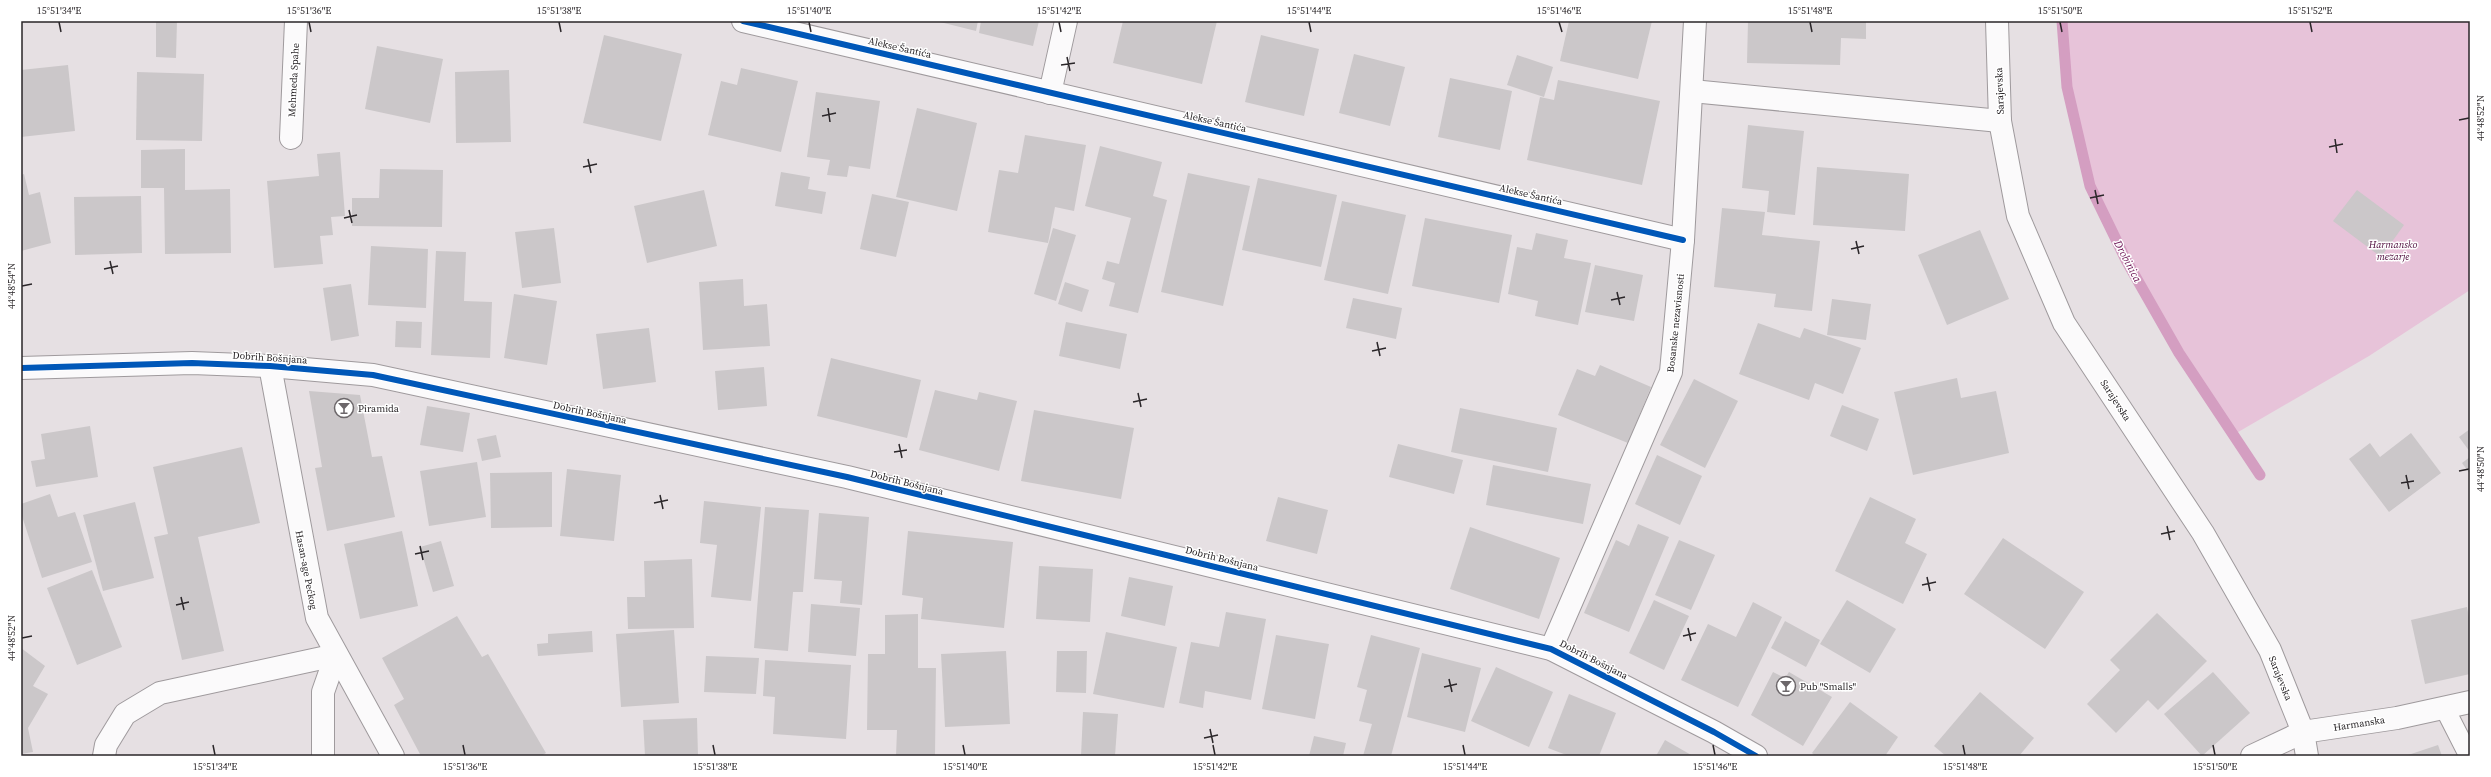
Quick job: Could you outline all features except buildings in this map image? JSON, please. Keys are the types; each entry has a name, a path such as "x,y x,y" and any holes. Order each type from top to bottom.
{"street":[{"name":"Mehmeda Spahe","path":"291,138 296,21"},
{"name":"Alekse Šantića","path":"744,21 1683,240"},
{"path":"1050,93 1066,21"},
{"name":"Bosanske nezavisnosti","path":"1551,649 1671,372 1683,240 1695,21"},
{"name":"Sarajevska","path":"1997,21 2000,121 2018,216 2064,323 2204,534 2270,650 2303,732 2307,756"},
{"path":"1692,91 2000,121"},
{"name":"Dobrih Bošnjana","path":"21,368 192,363 270,366 373,375 847,477 1551,649 1714,732 1756,756"},
{"name":"Hasan-age Pećkog","path":"270,366 317,618 336,655 393,756"},
{"path":"104,756 106,745 125,714 160,693 336,655"},
{"path":"323,756 323,692 336,655"},
{"name":"Harmanska","path":"2252,756 2303,732 2396,718 2470,702"}],"lane":[{"path":"2444,707 2470,756"}],"green space":[{"name":"Harmansko mezarje","path":"2062,21 2470,21 2470,290 2369,356 2233,435 2179,353 2126,260 2090,186 2067,87"}],"waterway":[{"name":"Drobinica","path":"2062,21 2067,87 2090,186 2126,260 2179,353 2260,475"}],"cycle path":[{"path":"743,21 1683,240"},
{"path":"21,368 192,363 270,366 373,375 847,477 1551,649 1714,732 1756,756"}],"place":[{"name":"Piramida","path":"344,408"},
{"name":"Pub \"Smalls\"","path":"1786,686"}]}
